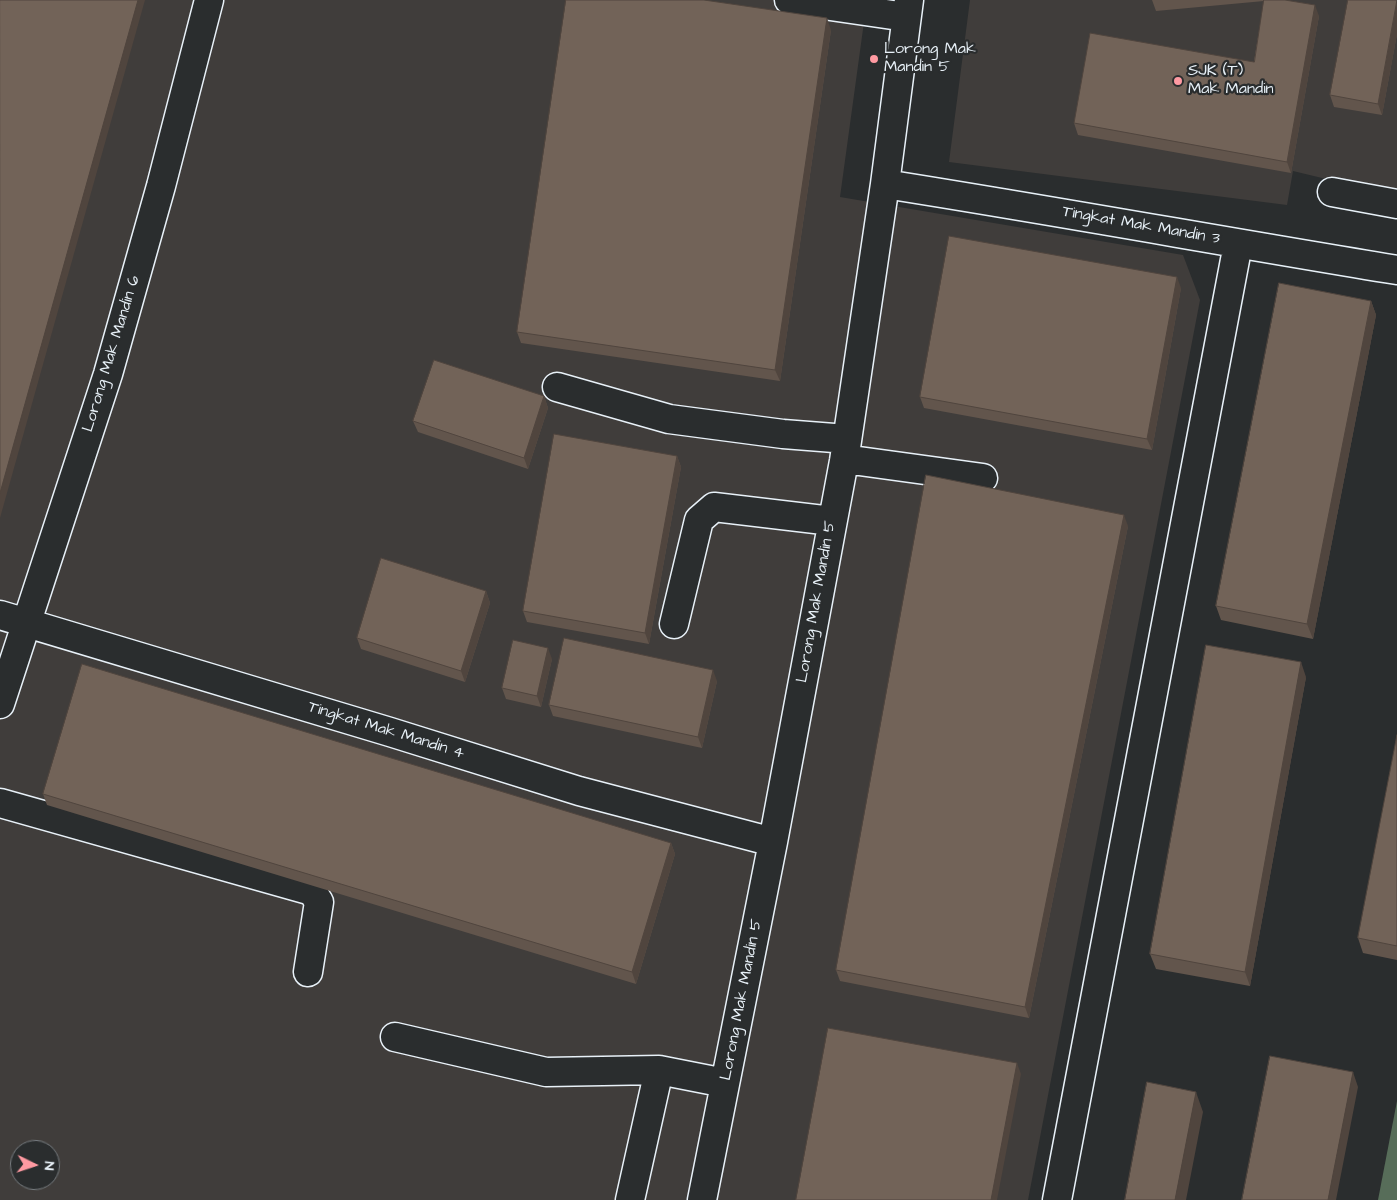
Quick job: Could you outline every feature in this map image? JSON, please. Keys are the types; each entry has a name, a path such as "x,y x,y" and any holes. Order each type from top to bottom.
{"street":[{"name":"Lorong Mak Mandin 6","path":"0,704 108,374 161,186 209,0"},
{"path":"789,0 908,9"},
{"name":"Lorong Mak Mandin 5","path":"702,1200 774,842 845,450 885,184 908,9"},
{"name":"Tingkat Mak Mandin 3","path":"885,184 1062,212 1238,244 1397,270"},
{"path":"1332,192 1397,204"},
{"path":"1057,1200 1238,244"},
{"path":"558,387 669,419 783,434 845,450 859,462 983,478"},
{"path":"674,624 699,520 714,506 832,521"},
{"name":"Tingkat Mak Mandin 4","path":"0,615 390,732 579,792 774,842"},
{"path":"0,803 312,892 319,902 308,972"},
{"path":"395,1037 546,1072 659,1070 725,1083"},
{"path":"630,1200 659,1070"}],"shaded area":[{"path":"0,0 867,0 840,197 1183,255 1200,300 1028,1200 0,1200"},
{"name":"SJK (T) Mak Mandin","path":"970,0 1397,0 1397,196 1293,171 1287,205 949,162"}],"green space":[{"path":"1397,1101 1397,1200 1378,1200"}],"building":[{"path":"0,0 138,0 0,493"},
{"path":"566,0 704,0 827,18 775,370 517,332"},
{"path":"1264,0 1285,0 1315,5 1287,162 1074,123 1090,33 1254,62"},
{"path":"1348,0 1397,0 1378,104 1330,95"},
{"path":"949,236 1177,277 1147,439 920,397"},
{"path":"1279,283 1371,301 1307,624 1216,606"},
{"path":"434,360 544,396 524,458 413,421"},
{"path":"554,434 677,456 645,633 523,611"},
{"path":"926,475 1124,515 1025,1007 836,970"},
{"path":"381,558 486,591 461,671 357,638"},
{"path":"564,638 713,670 698,737 549,705"},
{"path":"513,640 548,648 537,696 502,688"},
{"path":"1206,645 1301,662 1245,972 1150,954"},
{"path":"82,664 671,843 632,972 43,794"},
{"path":"1397,735 1397,946 1358,938"},
{"path":"828,1028 1017,1063 991,1200 796,1200"},
{"path":"1270,1056 1353,1072 1328,1200 1242,1200"},
{"path":"1147,1082 1196,1092 1175,1200 1125,1200"}],"place":[{"name":"Lorong Mak Mandin 5","path":"874,59"},
{"name":"SJK (T) Mak Mandin","path":"1178,81"}]}
